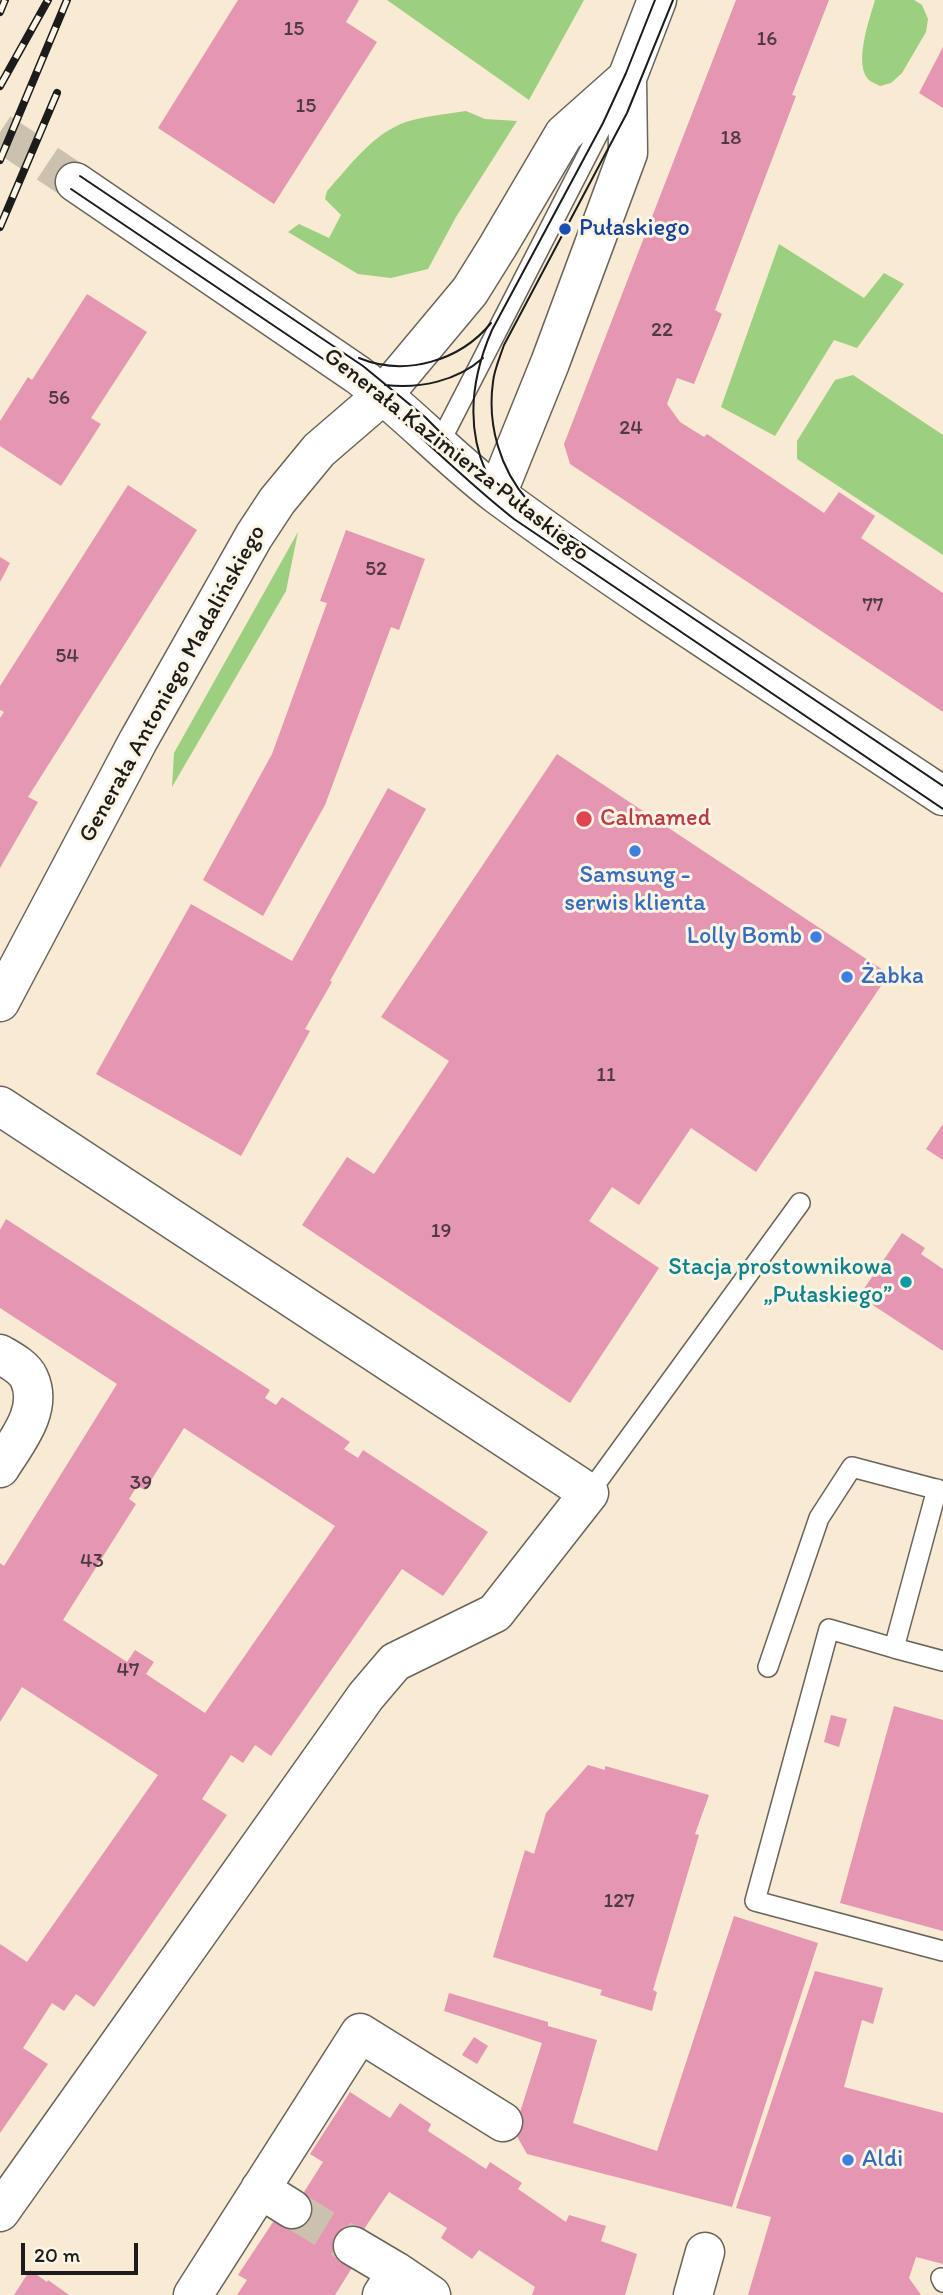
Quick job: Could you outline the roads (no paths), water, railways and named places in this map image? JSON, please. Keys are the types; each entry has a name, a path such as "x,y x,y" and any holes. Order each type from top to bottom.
{"street":[{"path":"497,494 550,363 628,153 627,78 657,0"},
{"name":"Generała Antoniego Madalińskiego","path":"0,1002 138,741 254,536 277,501 319,450 384,394 470,290 499,246 564,134 627,78"},
{"name":"Generała Kazimierza Pułaskiego","path":"75,182 384,394 497,494 609,575 943,796"},
{"path":"0,1106 589,1493 495,1613 395,1661 366,1696 0,2212"},
{"path":"0,1354 15,1363 29,1377 34,1399 28,1423 0,1468"},
{"path":"194,2295 360,2033 502,2122"},
{"path":"260,2189 292,2209"},
{"path":"353,2246 389,2284 431,2295"},
{"path":"692,2295 705,2252"}],"lane":[{"path":"439,444 627,78"},
{"path":"589,1493 800,1203"},
{"path":"768,1667 819,1518 852,1467 940,1490 894,1648"},
{"path":"943,1661 829,1629 755,1901 943,1951"}],"tunnel":[{"path":"0,132 75,182"},
{"path":"292,2209 353,2246"}],"tram line":[{"path":"486,472 479,454 473,418 476,382 485,347 603,123 655,0"},
{"path":"528,501 503,461 494,430 492,398 496,368 504,345 627,113 673,0"},
{"path":"80,176 363,366 425,417 460,452 517,500 943,786"},
{"path":"71,189 347,375 514,519 943,809"},
{"path":"359,358 395,366 431,362 464,347 491,323"},
{"path":"385,385 411,386 437,382 462,372 483,358"}],"railway":[{"path":"0,12 5,0"},
{"path":"0,86 48,0"},
{"path":"0,160 67,0"},
{"path":"0,227 57,93"}],"place":[{"name":"Pułaskiego","path":"565,229"},
{"name":"Calmamed","path":"584,819"},
{"name":"Samsung - serwis klienta","path":"635,851"},
{"name":"Lolly Bomb","path":"816,937"},
{"name":"Żabka","path":"847,977"},
{"name":"Stacja prostownikowa „Pułaskiego”","path":"906,1282"},
{"name":"Aldi","path":"848,2160"}]}
